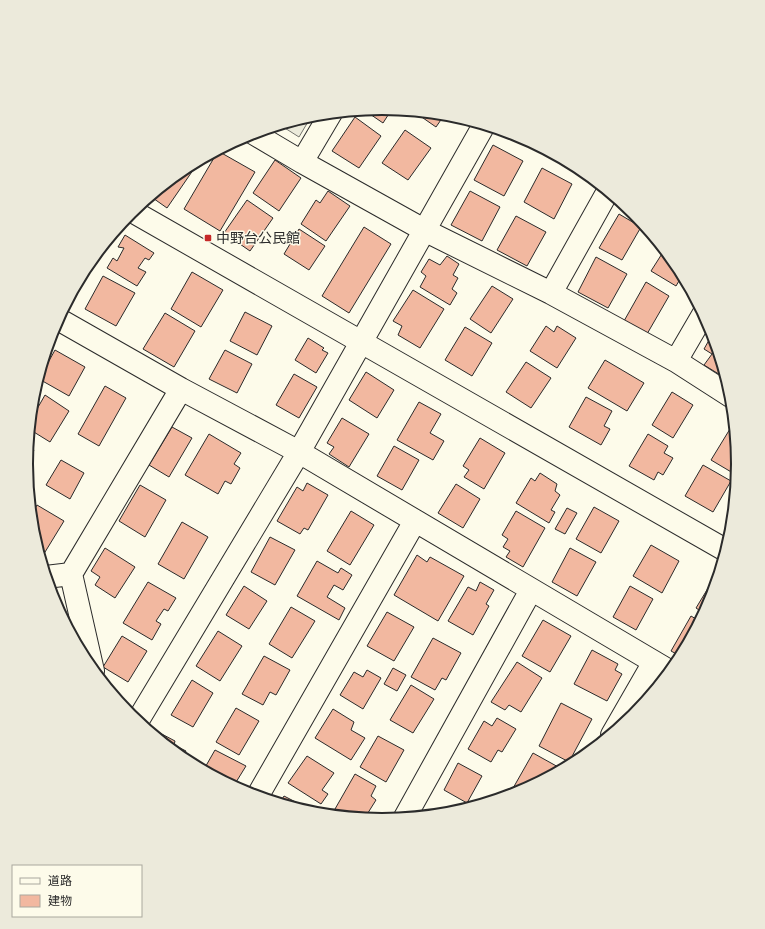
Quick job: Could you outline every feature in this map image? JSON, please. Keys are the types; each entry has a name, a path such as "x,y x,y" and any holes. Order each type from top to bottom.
{"street":[{"path":"302,162 327,120"},
{"path":"140,717 299,452 481,130"},
{"path":"261,138 424,230 551,293 676,360 724,392"},
{"path":"551,293 605,196"},
{"path":"138,214 721,549"},
{"path":"676,360 700,320"},
{"path":"64,322 181,389 299,452 663,667 628,714"},
{"path":"89,654 71,574 181,389"},
{"path":"260,791 415,521"},
{"path":"52,576 71,574"},
{"path":"407,813 531,590"}],"shaded area":[{"path":"307,124 299,137 286,129"}],"building":[{"path":"372,115 388,115 383,123"},
{"path":"355,117 381,136 359,168 332,151"},
{"path":"422,118 441,120 436,127"},
{"path":"405,130 431,148 408,180 382,163"},
{"path":"493,145 523,161 504,196 474,180"},
{"path":"223,154 255,172 220,231 184,209 213,159"},
{"path":"275,160 301,178 279,211 253,193"},
{"path":"542,168 572,184 554,219 524,202"},
{"path":"192,172 167,208 155,200"},
{"path":"328,191 350,206 326,241 301,224 316,200 320,203"},
{"path":"470,191 500,207 482,241 451,225"},
{"path":"247,200 273,218 250,251 224,233"},
{"path":"619,214 636,224 640,228 622,260 599,248"},
{"path":"516,216 546,232 527,266 497,250"},
{"path":"364,227 391,244 349,313 322,296"},
{"path":"299,229 325,246 309,270 284,254"},
{"path":"125,235 154,253 149,260 145,258 138,268 146,272 137,286 107,268 113,258 117,261 124,248 118,247"},
{"path":"662,254 679,280 676,286 651,271"},
{"path":"447,256 459,264 453,275 458,278 452,289 457,293 450,305 420,287 426,276 421,272 429,259 440,265"},
{"path":"596,257 627,274 608,308 578,292"},
{"path":"192,272 223,290 201,327 171,309"},
{"path":"103,276 135,293 116,326 85,309"},
{"path":"646,282 669,296 647,334 624,321"},
{"path":"492,286 513,299 491,333 470,319"},
{"path":"413,290 444,309 420,348 398,335 402,326 393,321"},
{"path":"245,312 272,326 257,355 230,341"},
{"path":"165,313 195,331 174,367 143,349"},
{"path":"546,326 554,332 557,326 576,338 557,368 530,351"},
{"path":"465,327 492,343 472,376 445,360"},
{"path":"308,338 324,348 322,350 328,353 316,373 295,360"},
{"path":"709,341 720,375 704,365 712,354 704,349"},
{"path":"55,350 85,367 69,396 43,381 49,360"},
{"path":"225,350 252,364 237,393 209,379"},
{"path":"605,360 644,383 627,411 588,388"},
{"path":"526,362 551,378 531,408 506,392"},
{"path":"366,372 394,390 377,418 349,400"},
{"path":"294,374 317,387 299,418 276,405"},
{"path":"105,386 126,398 99,446 78,434"},
{"path":"672,392 693,405 673,438 652,425"},
{"path":"45,395 69,411 50,442 35,433 38,407"},
{"path":"586,397 612,411 604,426 610,429 601,445 569,427"},
{"path":"419,402 441,414 430,433 444,441 433,460 397,440"},
{"path":"342,418 369,434 349,467 329,454 334,447 327,443"},
{"path":"172,427 192,438 169,477 149,465"},
{"path":"730,429 732,472 711,460"},
{"path":"209,434 241,453 234,464 240,468 231,484 225,481 218,494 185,475"},
{"path":"648,434 668,446 664,453 673,458 663,475 658,472 654,480 629,466"},
{"path":"480,438 505,453 484,489 464,477 469,470 463,466"},
{"path":"394,446 419,460 402,490 377,476"},
{"path":"61,460 84,473 70,499 46,485"},
{"path":"703,465 731,481 713,512 685,496"},
{"path":"540,473 557,484 555,491 560,495 551,510 555,512 549,523 516,503 531,478 535,481"},
{"path":"307,483 328,495 308,530 304,528 300,534 277,521 297,487 303,491"},
{"path":"456,484 480,499 463,528 438,513"},
{"path":"140,485 166,500 145,537 119,521"},
{"path":"37,505 64,521 45,553 40,533 36,507"},
{"path":"594,507 619,521 601,553 576,539"},
{"path":"567,508 577,513 565,534 555,529"},
{"path":"351,511 374,525 350,565 327,551"},
{"path":"516,511 545,528 523,567 506,557 510,551 503,547 508,539 502,535"},
{"path":"182,522 208,537 184,579 158,564"},
{"path":"270,537 295,550 275,585 251,572"},
{"path":"651,545 679,561 662,593 633,576"},
{"path":"105,548 135,567 115,598 95,585 100,577 91,571"},
{"path":"570,548 596,562 577,596 552,582"},
{"path":"417,555 427,562 430,557 464,576 438,621 394,595"},
{"path":"317,561 338,573 341,568 352,575 343,590 334,585 327,597 345,608 339,620 297,596"},
{"path":"148,582 176,598 168,611 164,609 156,621 161,624 152,640 123,623"},
{"path":"480,582 494,590 486,604 489,606 473,635 448,621 468,587 476,591"},
{"path":"710,585 700,610 696,608"},
{"path":"244,586 267,601 249,629 226,615"},
{"path":"630,586 653,599 636,630 613,617"},
{"path":"291,607 315,621 292,658 269,644"},
{"path":"387,612 414,627 394,661 367,646"},
{"path":"691,616 696,619 676,654 671,651"},
{"path":"543,620 571,636 550,672 522,656"},
{"path":"218,631 242,646 220,681 196,666"},
{"path":"122,636 147,651 128,682 103,667"},
{"path":"433,638 461,653 446,680 442,678 435,690 411,677"},
{"path":"592,650 618,664 615,670 622,674 607,701 574,684"},
{"path":"264,656 290,670 276,695 270,692 263,705 242,694"},
{"path":"517,662 542,678 521,712 509,705 505,710 491,702"},
{"path":"393,668 406,675 397,691 384,684"},
{"path":"367,670 381,678 363,709 340,695 354,672 363,677"},
{"path":"192,680 213,693 193,727 171,715"},
{"path":"411,685 434,699 413,733 390,720"},
{"path":"561,703 592,719 571,759 567,761 539,746"},
{"path":"236,708 259,721 239,755 216,742"},
{"path":"333,709 354,722 351,730 365,738 351,760 315,738"},
{"path":"497,718 516,729 502,752 498,750 491,762 468,749 484,721 492,726"},
{"path":"158,732 175,741 174,745"},
{"path":"378,736 404,750 386,782 360,767"},
{"path":"174,745 186,751 185,753"},
{"path":"215,750 246,766 236,782 206,766"},
{"path":"533,753 558,767 537,778 513,788"},
{"path":"307,756 334,773 322,790 328,794 321,804 288,783"},
{"path":"458,763 482,776 467,803 444,790"},
{"path":"355,774 376,786 371,796 376,800 368,813 338,811 335,809"},
{"path":"284,796 298,803 292,802 282,799"}],"place":[{"name":"中野台公民館","path":"208,238"}]}
